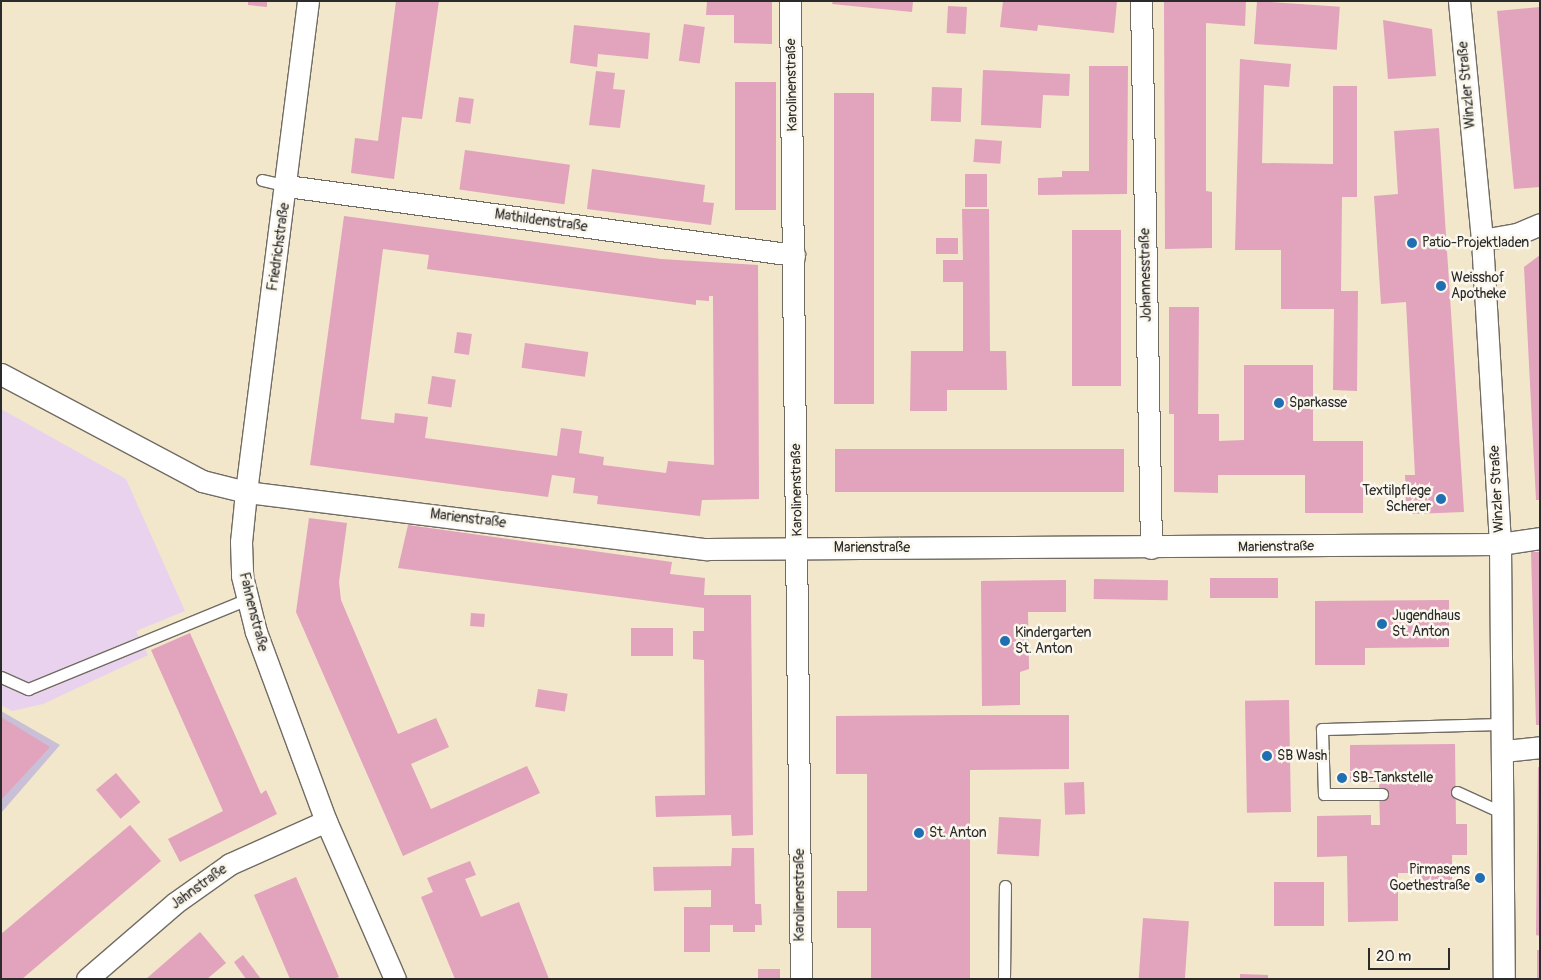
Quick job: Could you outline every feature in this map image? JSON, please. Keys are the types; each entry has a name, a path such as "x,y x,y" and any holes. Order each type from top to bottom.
{"street":[{"name":"Friedrichstraße","path":"246,492 287,186 308,1"},
{"name":"Karolinenstraße","path":"790,1 801,979"},
{"name":"Johannesstraße","path":"1142,1 1151,548"},
{"name":"Winzler Straße","path":"1459,1 1482,240 1500,544 1505,814 1504,979"},
{"name":"Mathildenstraße","path":"287,186 794,255"},
{"path":"1482,240 1517,234 1540,224"},
{"path":"1,374 202,481 246,492"},
{"name":"Marienstraße","path":"246,492 706,548 1151,548 1500,544 1540,538"},
{"name":"Fahnenstraße","path":"246,492 241,542 242,576 256,632 326,821 395,979"},
{"path":"1504,751 1540,747"},
{"name":"Jahnstraße","path":"87,979 176,903 230,864 326,821"}],"lane":[{"path":"262,180 287,186"},
{"path":"1,677 28,690 247,599"},
{"path":"1382,794 1324,794 1322,729 1503,724"},
{"path":"1457,792 1505,814"},
{"path":"1004,979 1005,886"}],"shaded area":[{"path":"1,409 126,479 185,611 136,631 148,655 43,704 12,711 1,705"},
{"path":"1,711 60,745 1,813"}],"building":[{"path":"248,1 267,1 267,7 248,5"},
{"path":"396,1 439,1 422,119 402,117 394,179 351,173 355,138 378,141"},
{"path":"707,1 772,1 772,44 734,43 734,15 706,15"},
{"path":"833,1 913,1 912,12 832,4"},
{"path":"1003,1 1117,1 1114,33 1038,25 1037,31 1000,27"},
{"path":"1246,1 1245,26 1206,23 1206,191 1212,192 1212,248 1165,249 1164,2"},
{"path":"1257,1 1340,7 1337,50 1254,44"},
{"path":"948,6 967,7 966,34 947,33"},
{"path":"1540,7 1540,187 1514,189 1497,11"},
{"path":"1383,20 1432,29 1436,76 1388,79"},
{"path":"684,24 705,27 700,64 679,61"},
{"path":"574,25 650,33 648,59 598,54 597,67 570,63"},
{"path":"1240,59 1291,64 1289,87 1264,85 1262,163 1333,164 1333,86 1357,86 1357,197 1342,197 1341,291 1358,291 1357,391 1333,390 1334,309 1281,309 1281,250 1235,250"},
{"path":"1089,66 1128,66 1127,194 1038,195 1038,178 1062,177 1062,171 1089,171"},
{"path":"983,70 1070,74 1069,96 1043,95 1041,128 981,125"},
{"path":"596,71 615,73 613,89 625,90 620,128 589,125"},
{"path":"735,82 776,82 776,210 735,210"},
{"path":"932,87 962,88 961,122 931,121"},
{"path":"834,93 874,93 874,404 834,404"},
{"path":"459,97 474,99 470,124 456,122"},
{"path":"1439,128 1464,512 1412,514 1412,501 1406,501 1405,475 1415,475 1406,302 1381,304 1374,196 1398,194 1394,131"},
{"path":"975,139 1002,141 1000,164 973,162"},
{"path":"465,150 570,165 564,204 459,190"},
{"path":"592,169 705,185 703,202 714,203 711,225 587,209"},
{"path":"965,174 987,174 987,207 965,207"},
{"path":"962,209 989,209 990,351 1006,351 1007,390 947,390 947,411 910,411 911,351 963,351 963,282 943,282 943,260 963,260"},
{"path":"344,216 661,259 758,265 759,499 702,500 700,516 597,504 598,496 573,493 575,478 552,475 548,497 310,465","holes":["383,249 429,255 427,269 696,305 696,300 709,301 709,296 713,296 714,465 668,461 666,473 603,465 604,457 579,453 582,431 561,428 557,456 425,438 428,417 395,413 394,423 361,419"]},
{"path":"1072,230 1121,230 1121,386 1072,386"},
{"path":"936,238 958,238 958,254 936,254"},
{"path":"1540,255 1540,500 1536,500 1524,267"},
{"path":"1169,307 1199,307 1198,414 1219,414 1219,441 1244,440 1244,365 1313,365 1313,441 1363,441 1363,513 1305,513 1305,475 1218,475 1218,493 1174,492 1174,414 1169,414"},
{"path":"457,332 472,334 469,355 454,353"},
{"path":"525,343 588,352 585,377 522,368"},
{"path":"432,376 456,380 451,407 428,404"},
{"path":"835,449 1124,449 1124,492 835,492"},
{"path":"309,518 347,523 339,582 341,600 398,734 436,718 449,747 411,764 431,809 527,766 540,793 403,856 296,612"},
{"path":"408,525 672,562 670,574 705,578 704,595 751,595 753,835 732,836 731,815 656,817 655,796 705,795 704,660 693,659 693,631 704,631 704,608 398,568"},
{"path":"1531,552 1540,552 1540,725 1536,725"},
{"path":"1210,578 1278,578 1278,598 1210,598"},
{"path":"1094,579 1168,580 1168,600 1094,599"},
{"name":"Kindergarten St. Anton","path":"1066,580 1066,612 1028,612 1029,669 1020,672 1020,705 982,706 981,581"},
{"name":"Jugendhaus St. Anton","path":"1449,600 1449,647 1365,648 1365,665 1315,665 1315,601"},
{"path":"471,613 485,614 484,627 470,626"},
{"path":"631,628 673,628 673,656 631,656"},
{"path":"190,633 261,794 266,790 277,814 180,862 168,839 223,811 151,650"},
{"path":"538,689 568,694 565,711 535,707"},
{"name":"SB Wash","path":"1289,700 1291,812 1247,813 1245,701"},
{"name":"St. Anton","path":"1069,715 1069,769 970,770 970,979 871,979 871,928 837,928 837,891 867,891 867,774 836,774 836,716"},
{"path":"1,717 50,747 1,800"},
{"path":"1455,744 1456,824 1467,824 1467,855 1452,855 1452,882 1421,882 1421,873 1398,873 1398,921 1348,922 1347,856 1317,857 1317,816 1371,815 1371,825 1380,825 1379,782 1350,782 1350,745"},
{"path":"1538,767 1540,767 1540,936 1536,935"},
{"path":"116,773 140,802 121,819 96,790"},
{"path":"1084,782 1085,814 1065,815 1064,783"},
{"path":"999,817 1041,819 1039,856 997,854"},
{"path":"130,825 161,861 22,979 1,979 1,934"},
{"path":"732,848 754,848 755,904 761,904 762,925 755,925 755,932 733,932 733,925 710,925 710,952 684,952 684,907 711,907 711,890 654,891 653,867 731,866"},
{"path":"470,861 476,875 465,879 481,917 519,902 549,979 455,979 421,897 433,892 427,878"},
{"path":"296,877 339,977 334,979 290,979 254,895"},
{"path":"1274,882 1324,882 1324,926 1274,926"},
{"path":"1143,918 1189,921 1185,979 1139,979"},
{"path":"200,932 226,963 207,979 146,979"},
{"path":"1537,950 1540,950 1540,979 1537,979"},
{"path":"243,955 261,979 246,979 234,962"},
{"path":"758,969 780,969 780,979 758,979"},
{"path":"1240,974 1268,975 1268,979 1240,979"}],"place":[{"name":"Patio-Projektladen","path":"1412,243"},
{"name":"Weisshof Apotheke","path":"1441,286"},
{"name":"Sparkasse","path":"1279,403"},
{"name":"Textilpflege Scherer","path":"1441,499"},
{"name":"Jugendhaus St. Anton","path":"1382,624"},
{"name":"Kindergarten St. Anton","path":"1005,641"},
{"name":"SB Wash","path":"1267,756"},
{"name":"SB-Tankstelle","path":"1342,778"},
{"name":"St. Anton","path":"919,833"},
{"name":"Pirmasens Goethestraße","path":"1480,878"}]}
